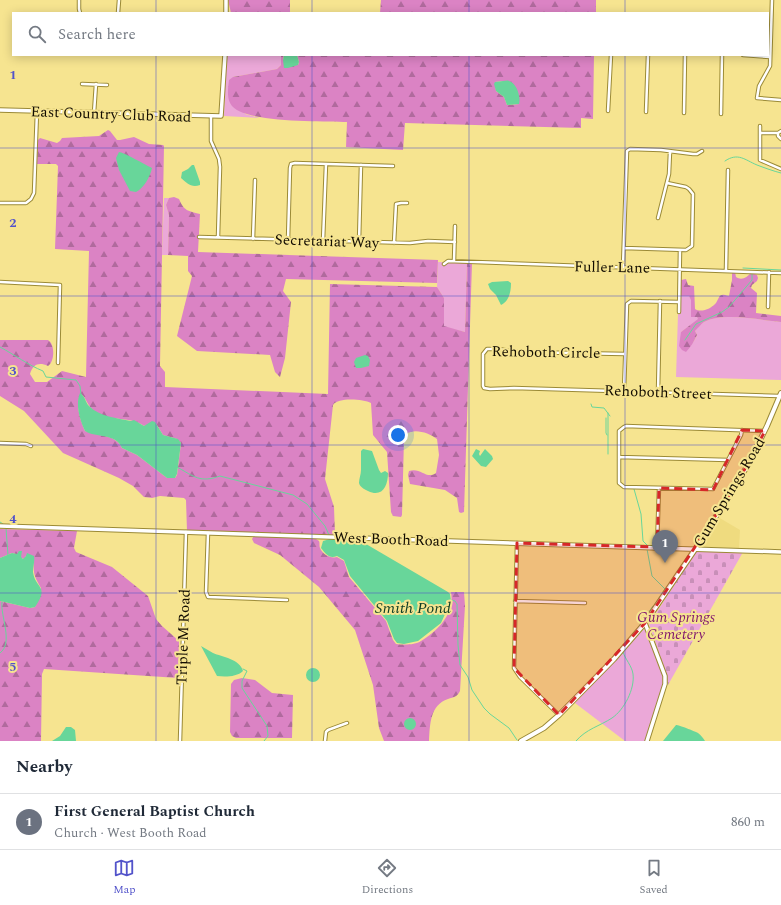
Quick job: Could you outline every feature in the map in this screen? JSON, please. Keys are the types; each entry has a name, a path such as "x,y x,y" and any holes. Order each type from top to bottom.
{"main road":[{"name":"Gum Springs Road","path":"521,741 544,728 559,715 614,659 645,624 748,465 765,431 780,395"}],"street":[{"path":"79,0 80,12"},
{"path":"118,12 119,0"},
{"path":"226,0 226,12"},
{"path":"772,0 770,66 759,86 757,98 781,100"},
{"name":"East Country Club Road","path":"0,110 211,117 221,116 225,56"},
{"path":"608,111 611,56"},
{"path":"646,112 648,56"},
{"path":"684,113 685,56"},
{"path":"720,114 722,56"},
{"path":"756,56 770,57"},
{"path":"82,84 107,85"},
{"path":"94,113 96,84"},
{"path":"0,202 26,203 31,199 34,193 37,112"},
{"path":"211,117 211,141 219,159 220,167 218,237"},
{"path":"760,126 760,160 781,169"},
{"path":"760,133 780,132 778,138 781,139"},
{"path":"623,266 627,151 630,149 661,150 697,154 702,151"},
{"path":"658,218 667,183 670,152"},
{"path":"288,240 291,164 393,166"},
{"path":"323,241 326,164"},
{"path":"359,242 361,165"},
{"path":"726,270 728,170"},
{"path":"253,239 255,180"},
{"path":"624,248 686,250 692,246 693,194 689,188 667,183"},
{"path":"394,243 396,204 407,203"},
{"path":"454,261 455,226"},
{"name":"Secretariat Way","path":"199,237 394,243 428,241 455,242"},
{"path":"679,312 680,250"},
{"name":"Fuller Lane","path":"444,264 448,261 454,261 549,266 623,266 781,273"},
{"path":"768,307 769,272"},
{"path":"0,282 60,285 58,363"},
{"path":"624,392 627,304 631,301 680,302"},
{"path":"658,392 660,301"},
{"name":"Rehoboth Circle","path":"536,389 490,390 484,388 482,383 483,354 485,350 493,349 518,352 625,354"},
{"name":"Rehoboth Street","path":"536,389 780,395"},
{"path":"742,430 741,435 713,489 624,487 620,485 618,480 619,431 624,427 742,430 765,431"},
{"path":"0,443 26,444 31,446"},
{"path":"619,457 728,460"},
{"path":"657,547 659,488"},
{"name":"West Booth Road","path":"0,526 781,552"},
{"name":"Triple M Road","path":"180,741 186,532"},
{"path":"208,533 206,592 208,597 287,600"},
{"path":"517,543 514,668 520,677 559,715"},
{"path":"515,602 585,603"},
{"path":"645,624 665,676 665,684 647,741"},
{"path":"325,741 326,732 328,730 347,723"}],"highlighted area":[{"path":"742,430 765,431 739,480 645,623 559,715 514,668 517,543 657,547 659,488 713,490"}],"shaded area":[{"path":"718,517 740,530 739,548 699,547"}],"green space":[{"path":"228,0 290,0 290,12 231,12"},
{"path":"381,0 596,0 596,12 380,12"},
{"path":"226,56 281,56 281,65 277,69 233,77 245,114 260,118 224,116"},
{"path":"281,56 284,56 283,60 298,65 299,62 297,56 594,56 593,119 581,118 581,128 405,123 403,150 346,147 347,122 270,119 254,116 233,107 229,101 229,80 233,77 277,69 281,65","holes":["503,81 519,104 507,105 504,97 496,91 495,82"]},
{"path":"108,130 117,140 134,137 149,144 164,146 160,366 165,372 165,387 328,394 330,284 437,287 444,298 444,326 465,332 467,263 472,263 464,512 459,512 457,498 445,490 410,484 408,475 409,471 413,470 429,475 436,473 439,455 437,439 426,433 414,431 406,434 404,439 402,515 401,517 393,516 391,512 387,452 373,435 371,403 357,400 345,400 336,402 333,405 325,479 334,507 335,535 187,531 186,500 184,498 160,496 152,498 144,497 133,486 119,478 63,453 24,411 0,396 0,340 48,340 50,342 53,349 52,360 48,366 39,364 33,368 30,374 35,382 47,382 62,371 86,377 89,251 55,249 58,166 56,164 37,164 38,140 40,138 57,143 62,138 99,136","holes":["81,394 91,408 102,415 133,421 144,426 155,422 163,435 177,439 181,443 177,475 175,478 167,478 137,455 122,448 115,440 106,436 85,431 78,407"]},
{"path":"174,197 179,199 187,210 200,214 198,252 438,260 437,283 286,279 283,291 291,302 285,358 280,377 275,372 270,355 197,351 177,336 192,276 188,271 188,256 168,255 169,215 166,205 169,198"},
{"path":"164,198 169,198 166,205 169,215 168,255 162,255"},
{"path":"438,262 467,263 465,332 444,327 444,298 437,287"},
{"path":"732,272 735,272 736,277 740,279 751,273 757,275 757,281 751,288 757,293 756,313 781,316 781,322 731,317 712,319 704,322 695,331 697,335 686,352 682,350 679,346 681,332 698,319 697,317 691,317 691,300 689,296 681,296 681,280 686,279 688,285 694,286 695,309 700,311 709,309 716,303 721,295 729,296"},
{"path":"681,296 689,296 691,299 691,316 699,319 681,332 688,349 697,335 695,331 698,327 704,322 712,319 731,317 781,322 781,380 676,377 678,314 680,313"},
{"path":"0,529 77,531 74,548 76,552 112,567 148,596 156,619 179,641 178,678 44,669 42,674 41,741 0,741 0,601 30,608 35,607 41,588 34,574 34,559 26,556 24,559 21,558 20,555 12,553 0,558"},
{"path":"254,536 316,539 319,541 320,548 325,554 330,557 337,557 344,561 349,577 386,621 396,644 406,645 416,643 427,637 439,627 448,614 452,600 451,592 464,592 465,606 460,691 455,696 442,702 434,710 429,741 384,741 379,728 373,685 355,630 319,587 280,555 254,543 252,539"},
{"name":"Gum Springs Cemetery","path":"697,550 743,552 668,685 666,673 649,624"},
{"path":"645,628 663,677 663,685 646,741 625,741 575,703"},
{"path":"242,678 255,680 272,693 293,695 292,738 236,738 232,736 230,732 231,684 234,680"}],"water":[{"path":"284,56 297,56 299,62 298,65 284,68"},
{"path":"495,82 512,82 516,88 519,95 519,104 507,105 504,97 496,91 494,84"},
{"path":"119,152 152,168 150,175 142,188 136,192 130,191 119,170 116,158"},
{"path":"194,165 200,182 200,185 197,186 187,183 181,178 182,172"},
{"path":"508,281 511,283 510,293 508,299 501,305 488,284 492,282"},
{"path":"365,355 368,356 370,360 369,366 356,368 354,362 356,358"},
{"path":"80,393 89,406 98,413 114,418 131,421 134,420 144,426 152,421 155,422 163,435 178,439 181,443 177,474 175,478 167,478 137,455 122,448 115,440 85,431 78,407"},
{"path":"363,449 372,451 381,473 385,471 388,473 387,482 383,490 380,492 373,493 368,491 361,487 359,483 361,451"},
{"path":"476,449 480,451 480,456 485,449 492,456 493,459 486,467 481,466 472,456"},
{"name":"Smith Pond","path":"330,539 366,544 448,592 450,594 451,601 441,623 418,641 404,644 397,643 387,621 350,576 344,560 337,556 332,557 326,554 321,548 323,541"},
{"path":"19,551 22,551 21,557 23,559 27,553 34,556 34,577 41,591 41,595 35,607 30,608 0,601 0,558 12,553 17,554"},
{"path":"201,646 213,653 235,661 243,671 234,675 217,676"},
{"path":"313,668 318,670 320,675 318,680 313,682 308,680 306,675 308,670"},
{"path":"410,718 414,720 416,724 414,728 410,730 406,728 404,724 406,720"},
{"path":"676,725 698,733 705,741 663,741"},
{"path":"66,727 71,727 75,730 76,741 52,741 60,736"}],"waterway":[{"path":"725,161 730,158 738,157 781,173"},
{"path":"743,268 781,270"},
{"path":"685,340 696,324 722,312 729,307 752,280 752,273"},
{"path":"0,347 43,371 46,377 76,380 80,386 81,395"},
{"path":"591,404 592,407 604,408 610,416"},
{"path":"608,413 608,454"},
{"path":"606,418 607,435"},
{"path":"177,467 188,474 202,479 220,476 293,495 307,504 325,526 329,535"},
{"path":"634,489 641,514 643,541 647,545"},
{"path":"6,528 8,555"},
{"path":"647,549 652,576 665,589 655,604"},
{"path":"451,600 455,601 457,604 460,665 468,677 472,690 484,708 509,728 517,740"},
{"path":"0,653 4,649 6,643 6,629 2,602"},
{"path":"637,629 653,606"},
{"path":"620,649 636,630"},
{"path":"576,741 584,733 612,718 621,710 628,699 632,686 633,674 623,652"},
{"path":"243,669 247,671 242,681 242,688 267,726 268,736 264,741"}],"place":[{"name":"First General Baptist Church","path":"665,563"}]}
